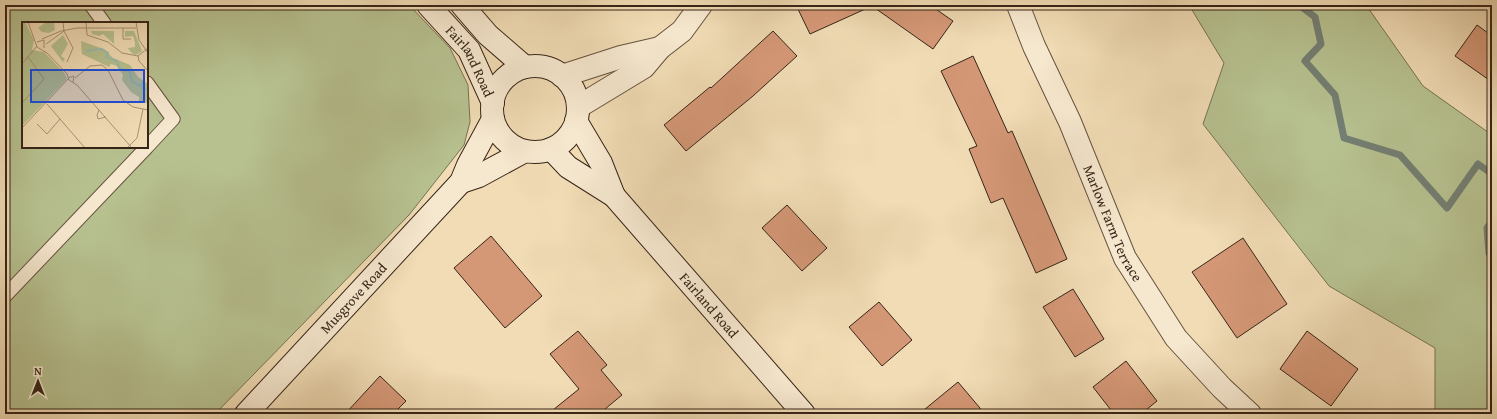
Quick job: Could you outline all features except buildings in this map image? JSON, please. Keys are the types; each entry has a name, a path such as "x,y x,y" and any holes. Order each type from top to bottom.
{"street":[{"name":"Fairland Road","path":"428,5 470,50 493,111"},
{"name":"Fairland Road","path":"462,5 488,35 525,67"},
{"path":"577,114 644,67 660,48 682,31 701,5"},
{"name":"Marlow Farm Terrace","path":"1018,5 1034,46 1070,122 1125,258 1176,338 1222,388 1250,414"},
{"path":"562,76 621,57 660,48"},
{"path":"540,66 553,70 562,76 573,87 577,114 573,130 566,139 551,149 525,151 511,144 501,135 493,111 498,86 507,77 525,67 540,66"},
{"name":"Musgrove Road","path":"246,414 461,182 493,111"},
{"name":"Fairland Road","path":"577,114 601,163 614,196"},
{"name":"Fairland Road","path":"551,149 568,167 614,196 804,414"},
{"name":"Musgrove Road","path":"461,182 479,176 525,151"}],"lane":[{"path":"91,5 103,22"},
{"path":"148,84 173,119 148,146"},
{"path":"5,296 146,148"}],"green space":[{"path":"5,5 409,5 450,48 468,85 470,122 464,145 409,215 215,414 5,414"},
{"path":"1189,5 1366,5 1423,86 1492,135 1492,414 1435,414 1435,348 1329,286 1203,124 1224,63"}],"waterway":[{"path":"1299,5 1315,17 1321,44 1305,61 1335,95 1344,138 1400,155 1447,208 1478,164 1492,174"},
{"path":"1492,221 1487,228 1489,253 1492,253"}]}
